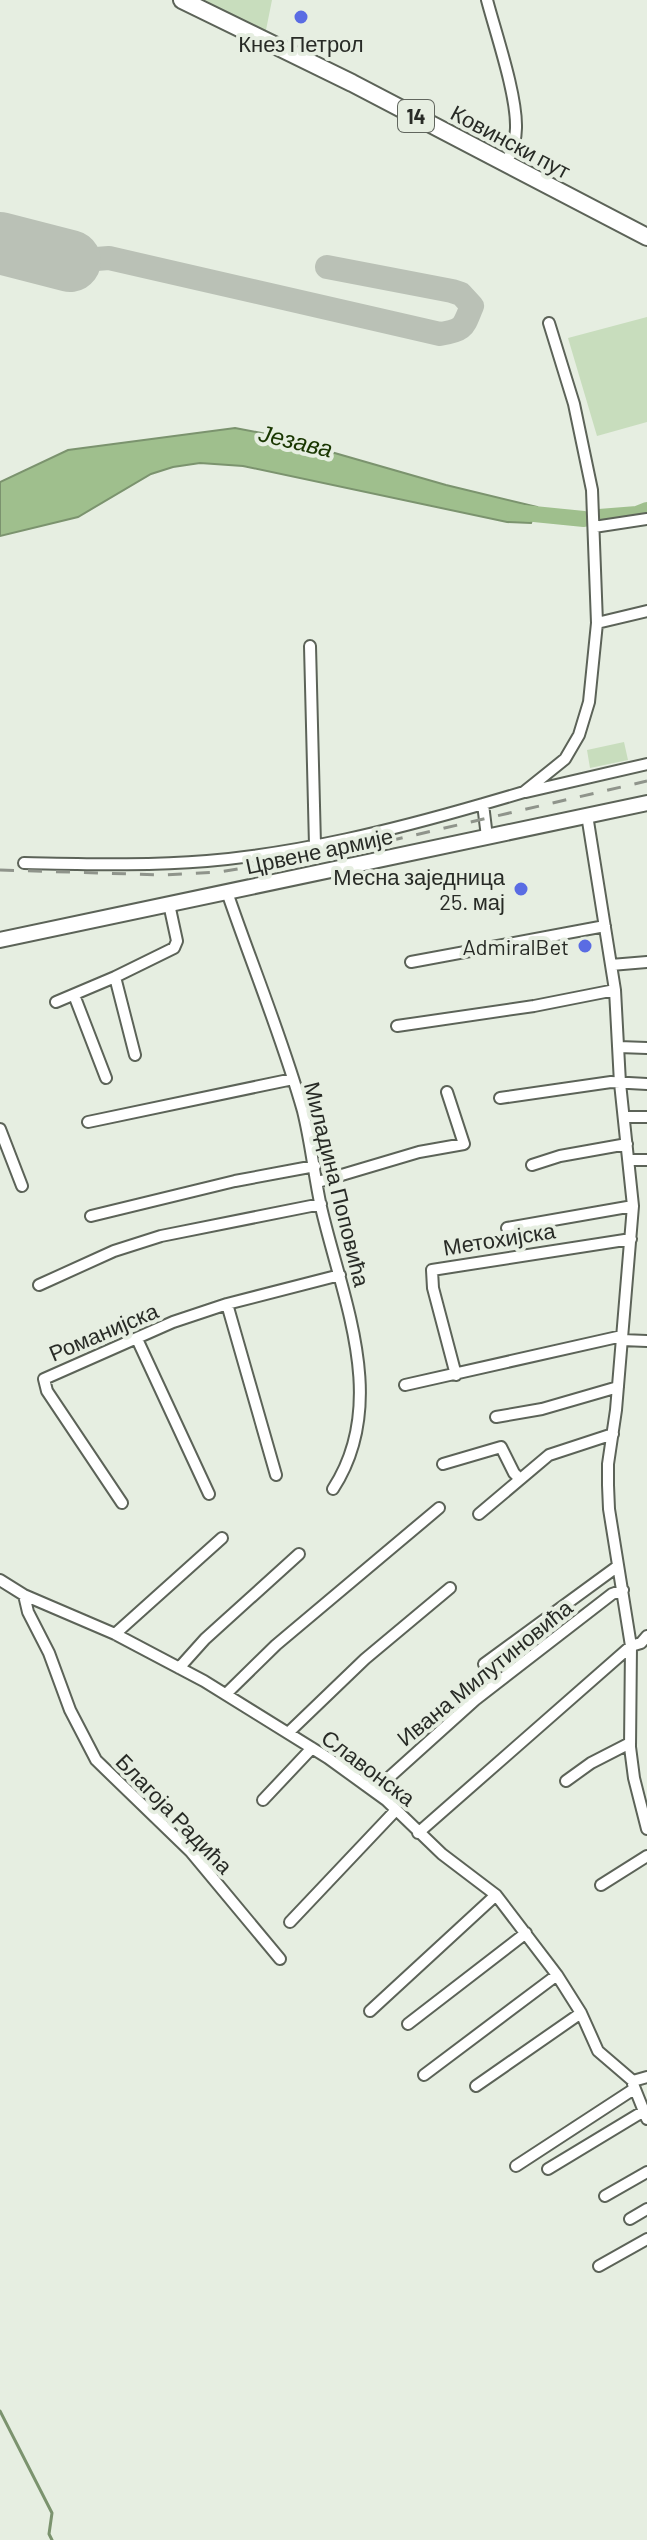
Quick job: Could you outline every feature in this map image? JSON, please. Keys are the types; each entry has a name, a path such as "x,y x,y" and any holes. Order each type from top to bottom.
{"main road":[{"name":"Ковински пут","path":"182,0 352,83 647,237"},
{"name":"Црвене армије","path":"0,940 647,803"}],"street":[{"path":"487,0 517,126 512,152 506,163"},
{"path":"524,792 565,759 579,735 589,702 597,623 592,490 574,404 549,323"},
{"path":"594,527 647,519"},
{"path":"597,623 647,611"},
{"path":"310,646 315,845"},
{"path":"24,863 206,861 315,845 412,825 524,792 647,764"},
{"path":"483,804 487,837"},
{"path":"587,815 615,990 620,1083 633,1206 618,1387 608,1464 609,1509 631,1646 630,1743 634,1778 647,1829"},
{"name":"Миладина Поповића","path":"227,892 293,1079 360,1367 359,1423 345,1471 333,1489"},
{"path":"56,1002 115,977 177,945 169,904"},
{"path":"411,962 605,926"},
{"path":"611,965 647,962"},
{"path":"115,977 135,1055"},
{"path":"397,1026 534,1006 615,990"},
{"path":"74,995 106,1078"},
{"path":"619,1047 647,1048"},
{"path":"88,1122 293,1079"},
{"path":"500,1098 620,1083 647,1084"},
{"path":"318,1182 419,1152 464,1144 447,1092"},
{"path":"624,1117 647,1117"},
{"path":"0,1129 22,1186"},
{"path":"532,1165 560,1156 627,1144"},
{"path":"629,1160 647,1160"},
{"path":"91,1216 235,1181 315,1166"},
{"path":"39,1285 114,1251 171,1233 321,1204"},
{"path":"507,1228 633,1206"},
{"name":"Метохијска","path":"456,1375 433,1288 432,1270 631,1239"},
{"name":"Романијска","path":"122,1503 81,1445 44,1379 173,1322 227,1304 340,1275"},
{"path":"227,1304 276,1475"},
{"path":"405,1385 622,1338 647,1341"},
{"path":"137,1339 209,1494"},
{"path":"496,1417 542,1409 618,1387"},
{"path":"479,1514 549,1455 613,1434"},
{"path":"443,1464 501,1447 519,1478"},
{"path":"226,1694 276,1645 439,1508"},
{"path":"115,1634 222,1538"},
{"path":"179,1668 205,1639 299,1554"},
{"path":"484,1664 618,1566"},
{"name":"Славонска","path":"0,1580 24,1595 115,1634 226,1694 374,1791 442,1854 496,1895 557,1975 581,2013 598,2051 633,2085 646,2115"},
{"path":"288,1733 365,1659 450,1588"},
{"name":"Ивана Милутиновића","path":"374,1791 475,1700 612,1594 623,1590"},
{"name":"Благоја Радића","path":"24,1595 28,1612 49,1653 70,1710 96,1760 191,1852 280,1959"},
{"path":"418,1833 631,1646 641,1643 647,1636"},
{"path":"566,1781 591,1763 630,1743"},
{"path":"263,1800 312,1748"},
{"path":"290,1922 396,1810"},
{"path":"601,1885 647,1856"},
{"path":"370,2011 496,1895"},
{"path":"408,2024 526,1933"},
{"path":"424,2075 557,1975"},
{"path":"476,2086 581,2013"},
{"path":"516,2166 647,2077"},
{"path":"548,2169 646,2115"},
{"path":"605,2196 647,2172"},
{"path":"630,2219 647,2209"},
{"path":"599,2266 647,2239"}],"shaded area":[{"path":"202,0 272,0 265,35"},
{"path":"647,317 647,422 597,436 568,338"},
{"path":"235,428 272,435 446,485 537,507 531,523 507,522 243,466 200,463 151,474 78,517 0,536 0,482 68,450"},
{"path":"624,742 628,760 590,768 587,750"}],"waterway":[{"name":"Језава","path":"599,517 637,514 647,510"},
{"name":"Језава","path":"514,512 584,519"},
{"path":"0,2411 52,2513 49,2534 52,2540"}],"taxiway":[{"path":"70,261 109,258 440,334 462,326 472,306 461,294 452,291 327,267"}],"runway":[{"path":"0,243 70,261"}],"railway":[{"path":"0,870 165,875 219,872 346,851 647,781"}],"place":[{"name":"Кнез Петрол","path":"301,17"},
{"name":"Месна заједница 25. мај","path":"521,889"},
{"name":"AdmiralBet","path":"585,946"}]}
